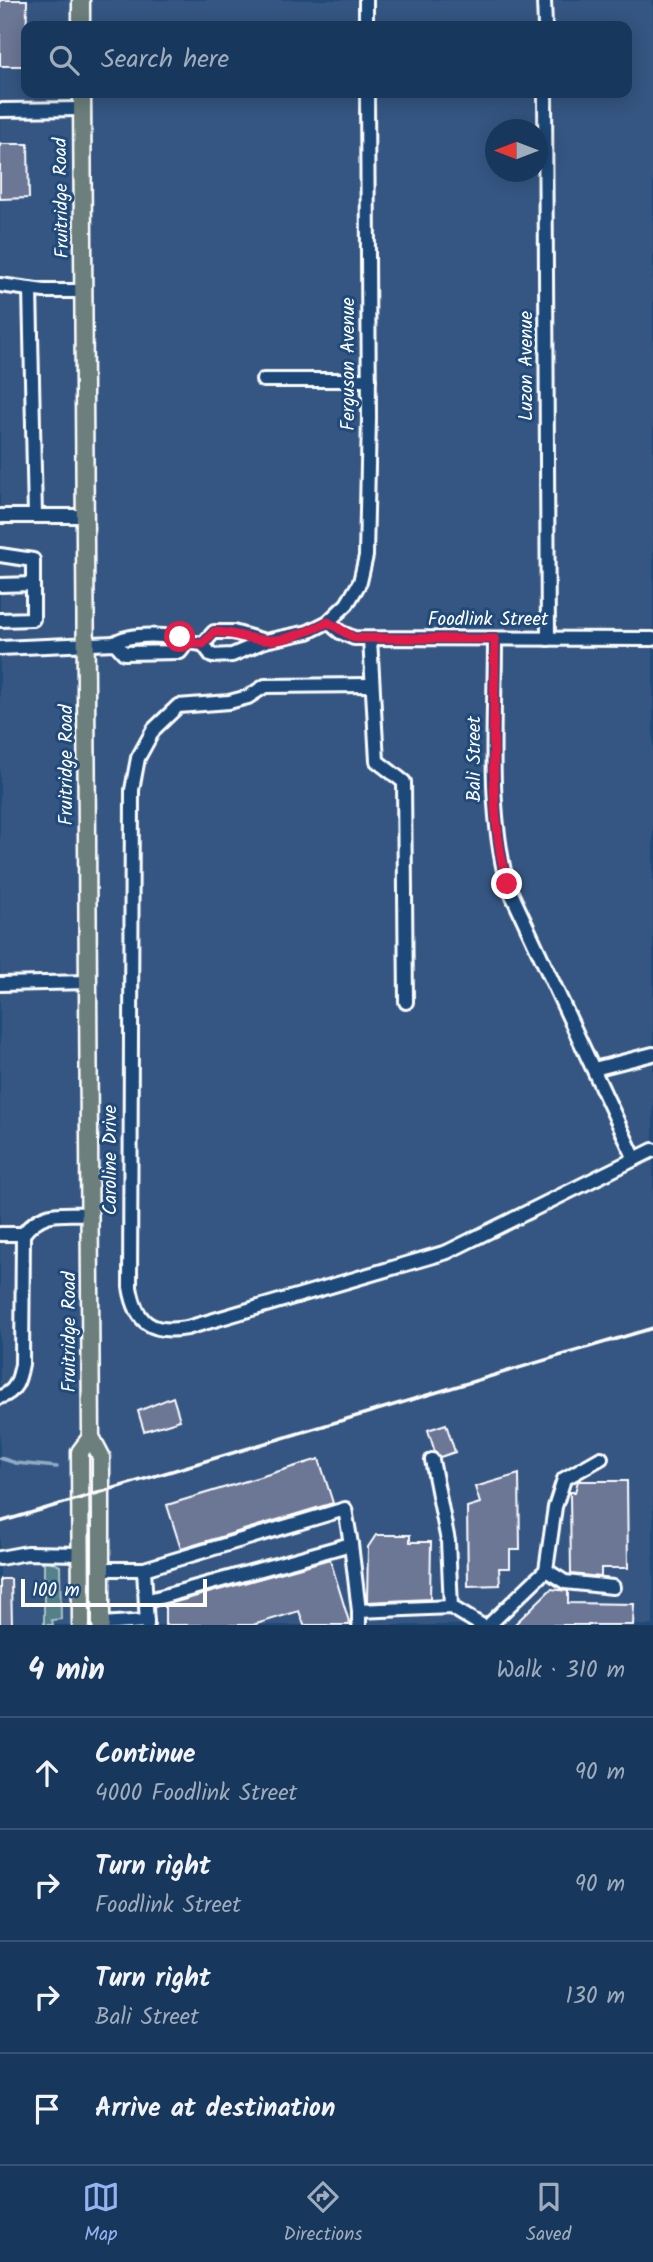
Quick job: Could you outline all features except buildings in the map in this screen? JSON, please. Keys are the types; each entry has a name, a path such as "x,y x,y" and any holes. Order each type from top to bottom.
{"main road":[{"path":"81,0 81,21"},
{"name":"Fruitridge Road","path":"82,101 91,1437 101,1456 101,1625"},
{"name":"Fruitridge Road","path":"81,1625 80,1452 91,1437"}],"street":[{"path":"366,0 366,21"},
{"path":"544,0 545,21"},
{"name":"Ferguson Avenue","path":"328,622 347,604 354,593 360,582 366,556 369,380 367,98"},
{"name":"Luzon Avenue","path":"545,98 548,639"},
{"path":"0,110 82,101"},
{"path":"0,285 30,289 84,290"},
{"path":"30,289 35,516"},
{"path":"264,380 369,380"},
{"path":"0,516 86,516"},
{"path":"0,555 33,560 33,619 0,620"},
{"path":"0,585 33,584"},
{"path":"0,648 115,643 123,636 180,637 187,643 203,644 212,656 232,655 265,641 308,632 328,622"},
{"name":"Foodlink Street","path":"328,622 354,638 370,639 653,639"},
{"path":"203,644 214,632 233,632 265,641"},
{"path":"370,639 370,685 377,761 404,782 407,1002"},
{"name":"Bali Street","path":"495,639 494,810 498,848 507,884 635,1159"},
{"name":"Caroline Drive","path":"370,685 265,685 248,697 229,702 177,706 154,729 138,758 132,804 130,1287 133,1308 146,1324 166,1332 435,1256 653,1150"},
{"path":"0,984 89,982"},
{"path":"594,1069 653,1054"},
{"path":"0,1397 10,1394 19,1381 22,1364 23,1234 35,1219 52,1214 91,1214"},
{"path":"0,1234 23,1234"},
{"path":"489,1625 545,1570 555,1507 564,1479 601,1458"},
{"path":"432,1460 449,1541 450,1607"},
{"path":"101,1569 144,1569 345,1509 359,1625"},
{"path":"146,1601 351,1544"},
{"path":"0,1558 27,1553 80,1554"},
{"path":"101,1625 147,1623 144,1569"},
{"path":"545,1570 565,1581 613,1587"},
{"path":"359,1611 450,1607 481,1625"}],"shaded area":[{"path":"0,0 653,0 653,1625 0,1625"}],"green space":[{"path":"37,1555 60,1566 61,1619 52,1620 53,1625 44,1625 44,1563 36,1560"}],"waterway":[{"path":"0,1458 16,1463 57,1467"}],"railway":[{"path":"0,1522 653,1328"}],"route":[{"path":"180,637 187,643 203,644 214,632 233,632 265,641 308,632 328,622 340,632 354,638 495,639 494,810 498,848 507,884"}]}
